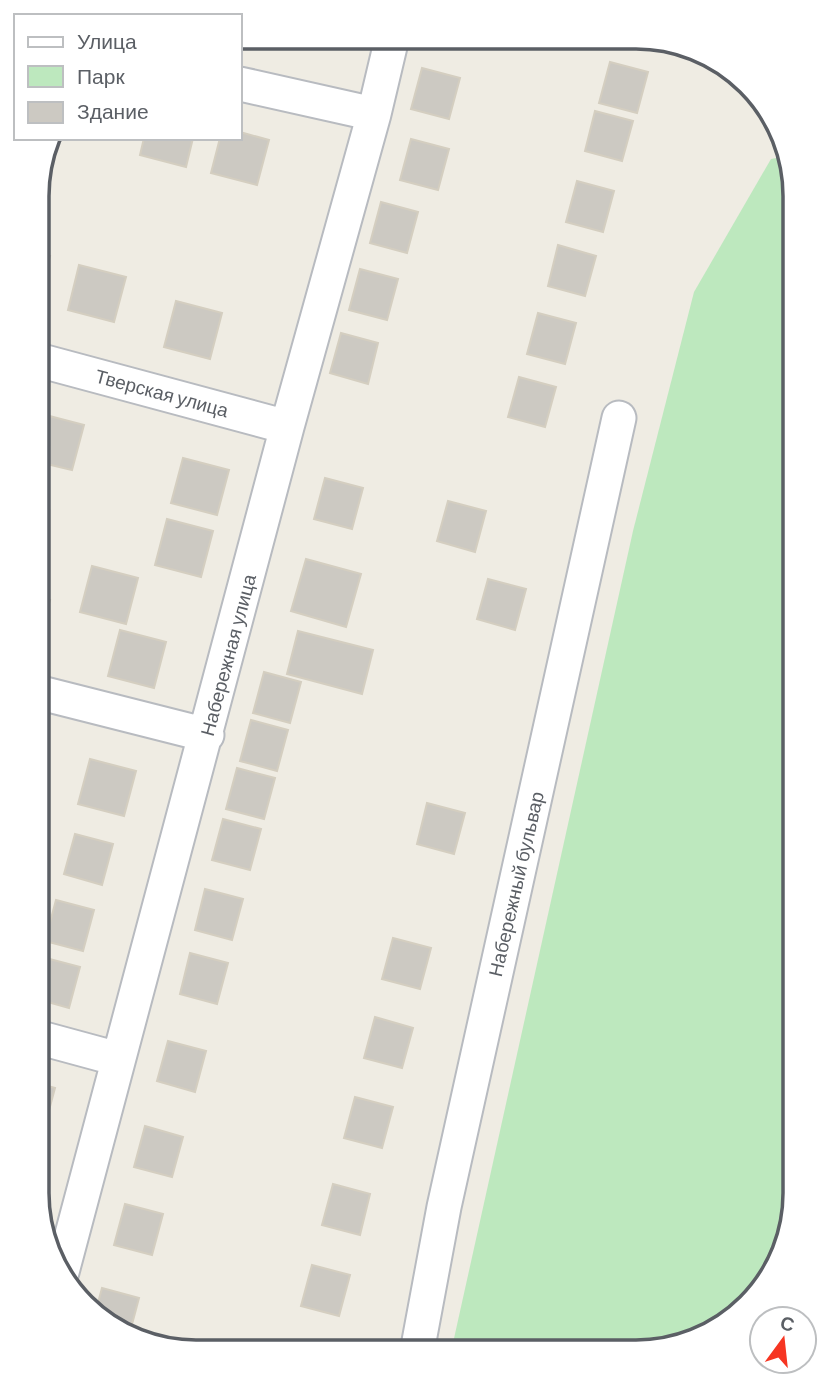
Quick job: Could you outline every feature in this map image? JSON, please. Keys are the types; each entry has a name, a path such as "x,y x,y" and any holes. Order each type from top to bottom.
{"street":[{"name":"Набережная улица","path":"65,1260 287,427 374,114 389,49"},
{"path":"242,84 374,114"},
{"name":"Тверская улица","path":"49,363 287,427"},
{"name":"Набережный бульвар","path":"420,1340 444,1207 619,418"},
{"path":"49,695 207,735"},
{"path":"49,1040 118,1059"}],"green space":[{"path":"778,158 783,196 783,1203 780,1222 768,1258 747,1290 718,1315 692,1329 655,1339 636,1340 454,1340 633,531 694,292 771,159"}],"building":[{"path":"610,62 648,72 637,113 599,103"},
{"path":"422,68 460,78 449,119 411,109"},
{"path":"595,111 633,121 622,161 585,151"},
{"path":"242,133 269,140 257,185 211,173 219,140 242,140"},
{"path":"411,139 449,149 438,190 400,180"},
{"path":"144,140 193,140 186,167 140,155"},
{"path":"577,181 614,191 603,232 566,222"},
{"path":"381,202 418,212 407,253 370,243"},
{"path":"558,245 596,256 585,296 548,286"},
{"path":"79,265 126,277 114,322 68,310"},
{"path":"360,269 398,279 387,320 349,310"},
{"path":"176,301 222,313 210,359 164,347"},
{"path":"538,313 576,323 565,364 527,354"},
{"path":"341,333 378,343 368,384 330,373"},
{"path":"519,377 556,387 545,427 508,417"},
{"path":"49,416 84,425 72,470 49,465"},
{"path":"183,458 229,470 217,515 171,503"},
{"path":"325,478 363,488 352,529 314,519"},
{"path":"448,501 486,511 475,552 437,541"},
{"path":"167,519 213,531 201,577 155,565"},
{"path":"306,559 361,574 346,627 291,611"},
{"path":"92,566 138,578 126,624 80,612"},
{"path":"488,579 526,589 515,630 477,619"},
{"path":"120,630 166,642 154,688 108,676"},
{"path":"298,631 373,650 362,694 287,674"},
{"path":"264,672 301,682 290,723 253,713"},
{"path":"251,720 288,730 277,771 240,761"},
{"path":"90,759 136,771 124,816 78,804"},
{"path":"237,768 275,778 264,819 226,809"},
{"path":"427,803 465,813 454,854 417,844"},
{"path":"223,819 261,829 250,870 212,860"},
{"path":"75,834 113,844 102,885 64,874"},
{"path":"205,889 243,899 232,940 195,930"},
{"path":"56,900 94,910 83,951 49,942 49,926"},
{"path":"393,938 431,948 420,989 382,979"},
{"path":"190,953 228,963 217,1004 180,994"},
{"path":"49,959 80,967 69,1008 49,1002"},
{"path":"375,1017 413,1028 402,1068 364,1058"},
{"path":"168,1041 206,1051 195,1092 157,1081"},
{"path":"49,1086 55,1088 49,1110"},
{"path":"355,1097 393,1107 382,1148 344,1138"},
{"path":"145,1126 183,1137 172,1177 134,1167"},
{"path":"333,1184 370,1194 360,1235 322,1225"},
{"path":"125,1204 163,1214 152,1255 114,1245"},
{"path":"312,1265 350,1275 339,1316 301,1306"},
{"path":"102,1288 139,1298 132,1325 98,1303"}]}
